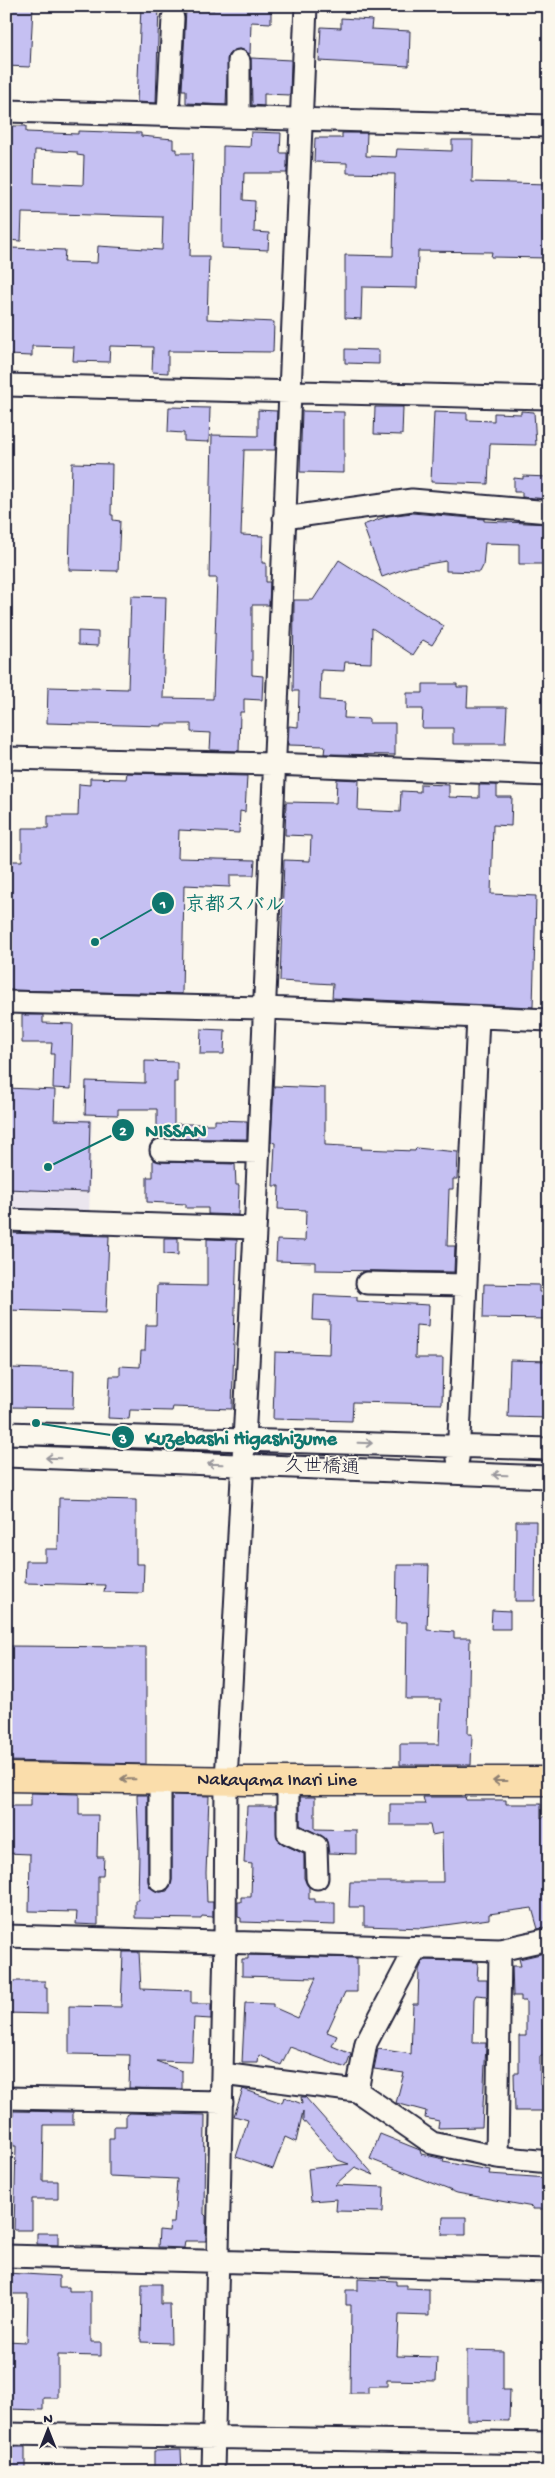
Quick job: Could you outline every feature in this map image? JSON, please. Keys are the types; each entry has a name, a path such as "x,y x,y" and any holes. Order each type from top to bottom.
{"main road":[{"name":"Nakayama Inari Line","path":"6,1777 288,1781 549,1781"}],"street":[{"path":"213,2472 222,2102 226,1780 256,1228 273,764 306,6"},
{"path":"168,114 173,18"},
{"path":"239,61 239,116"},
{"path":"6,111 549,126"},
{"path":"6,385 289,390 549,398"},
{"path":"284,518 412,500 549,512"},
{"path":"6,758 273,764 549,775"},
{"path":"6,1002 264,1008 549,1020"},
{"path":"457,1474 478,1017"},
{"path":"161,1150 259,1152"},
{"path":"6,1220 256,1228"},
{"path":"367,1282 466,1285"},
{"name":"久世橋通","path":"6,1433 549,1449"},
{"name":"久世橋通","path":"6,1456 549,1477"},
{"path":"160,1780 160,1880"},
{"path":"288,1781 288,1833 316,1846 317,1878"},
{"path":"6,1936 500,1950 549,1939"},
{"path":"357,2091 366,2043 416,1948"},
{"path":"496,2157 500,1950"},
{"path":"222,2074 357,2091 432,2143 496,2157 549,2162"},
{"path":"6,2098 222,2102"},
{"path":"6,2256 218,2263 549,2270"},
{"path":"6,2434 549,2443"}],"shaded area":[{"path":"6,1117 92,1119 89,1217 6,1214"}],"building":[{"path":"6,6 33,6 30,67 6,66"},
{"path":"141,6 159,6 156,103 137,102"},
{"path":"214,6 271,6 271,23 251,22 250,54 239,49 228,55 226,105 186,103 186,90 182,90 186,9 214,10"},
{"path":"341,18 372,20 371,29 410,31 409,66 319,61 321,27 341,28"},
{"path":"251,58 291,60 290,95 264,94 264,106 252,105"},
{"path":"6,126 26,126 26,132 78,134 78,131 141,133 141,136 173,139 173,149 177,149 177,153 193,153 190,256 209,256 207,319 274,322 273,352 168,351 168,373 152,372 153,347 110,346 109,362 73,361 74,347 32,346 32,356 8,355 11,248 65,250 64,262 97,263 98,246 162,250 163,217 22,213 21,241 6,240","holes":["35,150 77,152 77,155 84,156 83,185 34,183"]},
{"path":"251,132 281,133 280,153 287,153 287,173 244,173 243,200 255,201 254,232 269,233 268,250 222,248 223,146 250,147"},
{"path":"342,133 367,133 366,156 396,157 397,149 452,151 452,140 473,140 472,182 549,184 549,258 491,257 492,252 418,251 417,288 362,287 361,319 345,318 345,255 393,256 395,174 347,173 347,163 314,162 315,138 342,138"},
{"path":"345,349 379,350 379,364 345,363"},
{"path":"169,407 210,408 209,442 184,441 184,433 168,432"},
{"path":"375,407 403,407 402,435 374,434"},
{"path":"258,410 277,411 275,450 244,450 241,535 263,536 262,563 266,563 266,582 270,582 269,605 252,605 252,675 263,676 262,700 244,699 244,712 240,712 239,751 210,750 211,733 191,732 191,724 162,724 162,726 47,723 48,687 128,689 131,596 166,597 163,698 213,699 217,578 209,578 212,435 258,436"},
{"path":"302,411 344,412 344,473 300,472"},
{"path":"521,411 534,412 536,445 490,444 488,484 431,482 434,412 467,413 467,420 494,421 494,413 521,414"},
{"path":"72,463 112,464 111,515 113,515 113,520 120,521 118,571 69,570"},
{"path":"523,476 549,477 549,499 522,497 522,492 514,492 514,478 523,479"},
{"path":"412,513 484,519 484,521 549,524 549,564 519,564 519,544 485,543 483,566 480,572 446,571 446,561 410,567 382,577 363,525 388,516"},
{"path":"339,560 444,626 432,645 423,640 413,655 372,628 371,663 345,662 344,671 321,670 320,700 345,702 344,718 369,719 369,723 395,723 395,755 324,754 325,746 288,745 289,726 298,727 299,691 293,691 294,600 313,600"},
{"path":"78,631 98,632 98,646 78,645"},
{"path":"423,684 457,684 457,687 468,687 467,707 507,707 505,744 453,744 453,728 422,728 423,709 407,709 407,693 423,693"},
{"path":"127,773 247,776 245,812 240,811 239,833 179,830 178,858 255,860 254,875 230,875 230,887 184,885 182,994 6,990 6,861 22,861 22,828 48,828 48,816 78,816 79,784 90,785 90,778 126,779"},
{"path":"337,779 359,780 358,810 400,812 401,791 420,792 420,784 449,785 449,797 479,798 479,785 497,785 497,797 512,797 511,826 493,825 491,894 536,896 533,1007 332,998 333,984 280,981 284,860 310,861 311,836 285,835 286,802 336,803"},
{"path":"22,1015 43,1015 43,1023 73,1024 71,1089 53,1088 54,1054 51,1054 52,1043 22,1043"},
{"path":"201,1029 225,1030 224,1054 200,1054"},
{"path":"145,1061 177,1062 177,1082 174,1082 174,1124 215,1124 215,1120 247,1121 247,1139 157,1139 157,1109 118,1109 118,1115 85,1114 86,1081 145,1083"},
{"path":"274,1086 325,1088 325,1145 362,1147 361,1149 415,1151 416,1148 458,1152 457,1179 453,1179 453,1189 449,1189 447,1246 455,1246 454,1272 315,1270 315,1262 276,1261 277,1240 305,1241 306,1210 278,1209 279,1186 273,1186 275,1143 271,1142"},
{"path":"6,1088 55,1090 54,1120 90,1121 88,1192 6,1189"},
{"path":"153,1159 161,1162 235,1164 236,1185 239,1185 238,1215 208,1214 208,1208 186,1208 186,1204 147,1202 147,1177 153,1177"},
{"path":"6,1233 109,1236 106,1313 6,1310"},
{"path":"164,1238 178,1238 178,1255 164,1254"},
{"path":"207,1239 237,1240 232,1409 173,1407 172,1411 130,1410 129,1419 108,1418 110,1376 120,1376 120,1366 140,1367 141,1351 145,1351 146,1325 156,1325 157,1285 207,1286"},
{"path":"484,1284 539,1285 539,1292 549,1292 549,1319 483,1318"},
{"path":"314,1295 357,1297 357,1301 429,1305 428,1326 416,1325 415,1358 443,1358 442,1404 353,1402 352,1421 273,1419 275,1352 329,1354 330,1321 313,1320"},
{"path":"510,1360 549,1361 549,1418 508,1417"},
{"path":"11,1368 74,1370 73,1408 10,1407"},
{"path":"59,1498 136,1500 136,1564 144,1564 143,1593 104,1592 105,1585 25,1583 26,1561 45,1561 45,1549 58,1549"},
{"path":"516,1521 536,1521 535,1601 515,1601"},
{"path":"397,1565 429,1565 427,1630 454,1632 454,1638 470,1638 468,1734 472,1734 471,1765 400,1765 400,1744 439,1744 441,1699 406,1699 407,1622 396,1622"},
{"path":"492,1610 510,1611 510,1629 491,1629"},
{"path":"6,1646 146,1647 146,1764 6,1761"},
{"path":"31,1793 79,1794 79,1815 98,1815 97,1857 104,1857 103,1876 98,1876 98,1925 76,1924 77,1912 29,1911 30,1854 6,1853 6,1806 31,1806"},
{"path":"137,1795 148,1795 148,1880 149,1887 160,1892 167,1891 172,1880 172,1795 209,1796 206,1873 207,1902 213,1902 213,1917 202,1916 201,1919 135,1918 135,1900 138,1900 139,1853"},
{"path":"300,1797 315,1797 315,1829 356,1830 356,1854 329,1853 326,1839 300,1825"},
{"path":"423,1797 465,1797 466,1800 506,1800 506,1804 541,1804 541,1818 549,1815 549,1927 538,1929 532,1908 489,1914 489,1919 423,1928 364,1926 364,1907 349,1907 350,1882 443,1882 442,1833 432,1835 430,1825 390,1825 390,1804 425,1804"},
{"path":"247,1806 276,1806 277,1839 304,1854 304,1878 309,1887 309,1899 315,1899 315,1902 335,1902 335,1925 241,1922 241,1918 238,1917 238,1902 241,1902 241,1897 251,1897 252,1864 244,1863"},
{"path":"123,1952 139,1952 141,1989 191,1991 191,2004 211,2004 211,2019 194,2018 192,2062 156,2061 182,2071 182,2089 129,2088 130,2055 69,2054 69,2006 121,2007"},
{"path":"549,1952 548,1993 544,1993 544,2056 540,2056 540,2085 549,2084 549,2111 515,2111 514,2073 519,2073 519,2036 526,2036 526,2001 521,2001 521,1996 513,1996 512,1966 521,1966 519,1959"},
{"path":"248,1955 357,1958 357,1992 345,1992 327,2032 337,2036 332,2046 351,2054 346,2068 290,2047 281,2065 259,2055 258,2063 242,2063 245,2003 273,2004 273,2007 298,2018 316,1978 242,1976 242,1959 248,1959"},
{"path":"423,1961 478,1962 477,1980 487,1980 487,1996 476,1995 474,1999 473,2043 486,2043 482,2127 438,2128 439,2121 425,2118 426,2111 396,2103 404,2073 374,2069 378,2049 411,2054 413,2004 418,2004 419,1970"},
{"path":"6,1981 45,1981 45,1988 47,1988 47,2014 6,2013"},
{"path":"243,2089 282,2103 284,2097 302,2104 301,2097 305,2097 374,2175 355,2167 335,2185 384,2187 383,2212 336,2211 337,2199 311,2201 308,2169 349,2164 338,2160 303,2120 303,2111 296,2142 285,2137 273,2169 236,2157 248,2120 234,2116"},
{"path":"13,2111 73,2112 73,2125 44,2125 43,2181 58,2181 58,2199 32,2199 32,2230 14,2230 16,2146 13,2146"},
{"path":"129,2113 205,2115 204,2214 206,2216 206,2241 185,2241 184,2248 158,2247 159,2230 169,2231 170,2223 174,2223 177,2179 109,2176 109,2138 114,2138 114,2126 126,2126 126,2115"},
{"path":"380,2134 420,2150 421,2154 444,2159 443,2162 490,2170 489,2174 549,2178 549,2209 533,2209 533,2207 457,2193 370,2159"},
{"path":"443,2217 466,2217 466,2235 442,2235"},
{"path":"37,2233 58,2233 58,2245 37,2244"},
{"path":"6,2273 59,2276 59,2287 69,2287 69,2291 91,2291 91,2342 101,2342 101,2356 58,2355 58,2398 43,2398 43,2410 6,2409 6,2341 27,2342 28,2294 6,2294"},
{"path":"358,2279 396,2281 396,2285 406,2285 406,2288 429,2289 429,2316 399,2315 397,2356 437,2357 436,2381 387,2380 387,2386 368,2386 368,2393 350,2393 351,2305 346,2305 346,2290 358,2290"},
{"path":"142,2284 161,2284 161,2304 170,2304 171,2343 141,2342"},
{"path":"467,2350 503,2351 503,2390 510,2390 509,2421 467,2420"},
{"path":"6,2447 25,2447 25,2472 6,2472"},
{"path":"181,2450 182,2472 154,2472 154,2451"}],"place":[{"name":"京都スバル","path":"95,942"},
{"name":"NISSAN","path":"48,1167"},
{"name":"Kuzebashi Higashizume","path":"36,1423"}]}
